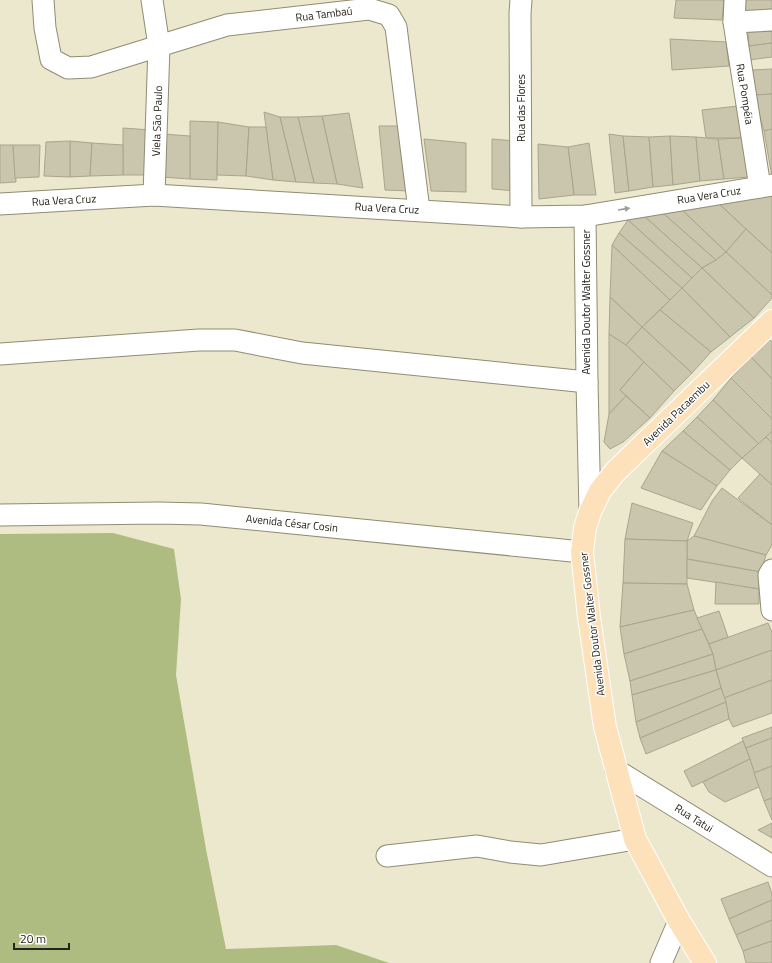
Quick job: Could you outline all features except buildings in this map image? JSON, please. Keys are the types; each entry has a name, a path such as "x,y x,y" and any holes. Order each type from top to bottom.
{"main road":[{"name":"Avenida Pacaembu","path":"590,512 600,491 616,471 772,321"},
{"name":"Avenida Doutor Walter Gossner","path":"590,512 585,528 582,552 605,727 635,839 679,921 705,963"}],"street":[{"name":"Rua Tambaú","path":"43,0 51,59 68,68 91,67 227,25 369,9 389,15 396,27 419,210"},
{"path":"152,0 159,46"},
{"name":"Rua das Flores","path":"521,0 522,217"},
{"name":"Rua Pompéia","path":"735,0 734,22 766,186"},
{"path":"734,22 772,20"},
{"name":"Viela São Paulo","path":"154,195 159,46"},
{"name":"Rua Vera Cruz","path":"0,204 154,195 522,217 585,216 766,186"},
{"name":"Avenida Doutor Walter Gossner","path":"585,216 586,382 590,512"},
{"path":"0,354 199,340 235,340 302,353 586,382"},
{"name":"Avenida César Cosin","path":"0,515 159,513 201,514 582,552"},
{"path":"772,570 769,575 772,610"},
{"name":"Rua Tatui","path":"616,770 772,866"},
{"path":"387,856 477,846 510,852 542,855 635,839"},
{"path":"661,963 679,921"}],"green space":[{"path":"113,533 174,549 181,599 176,675 206,849 226,949 336,945 389,963 0,963 0,534"}]}
